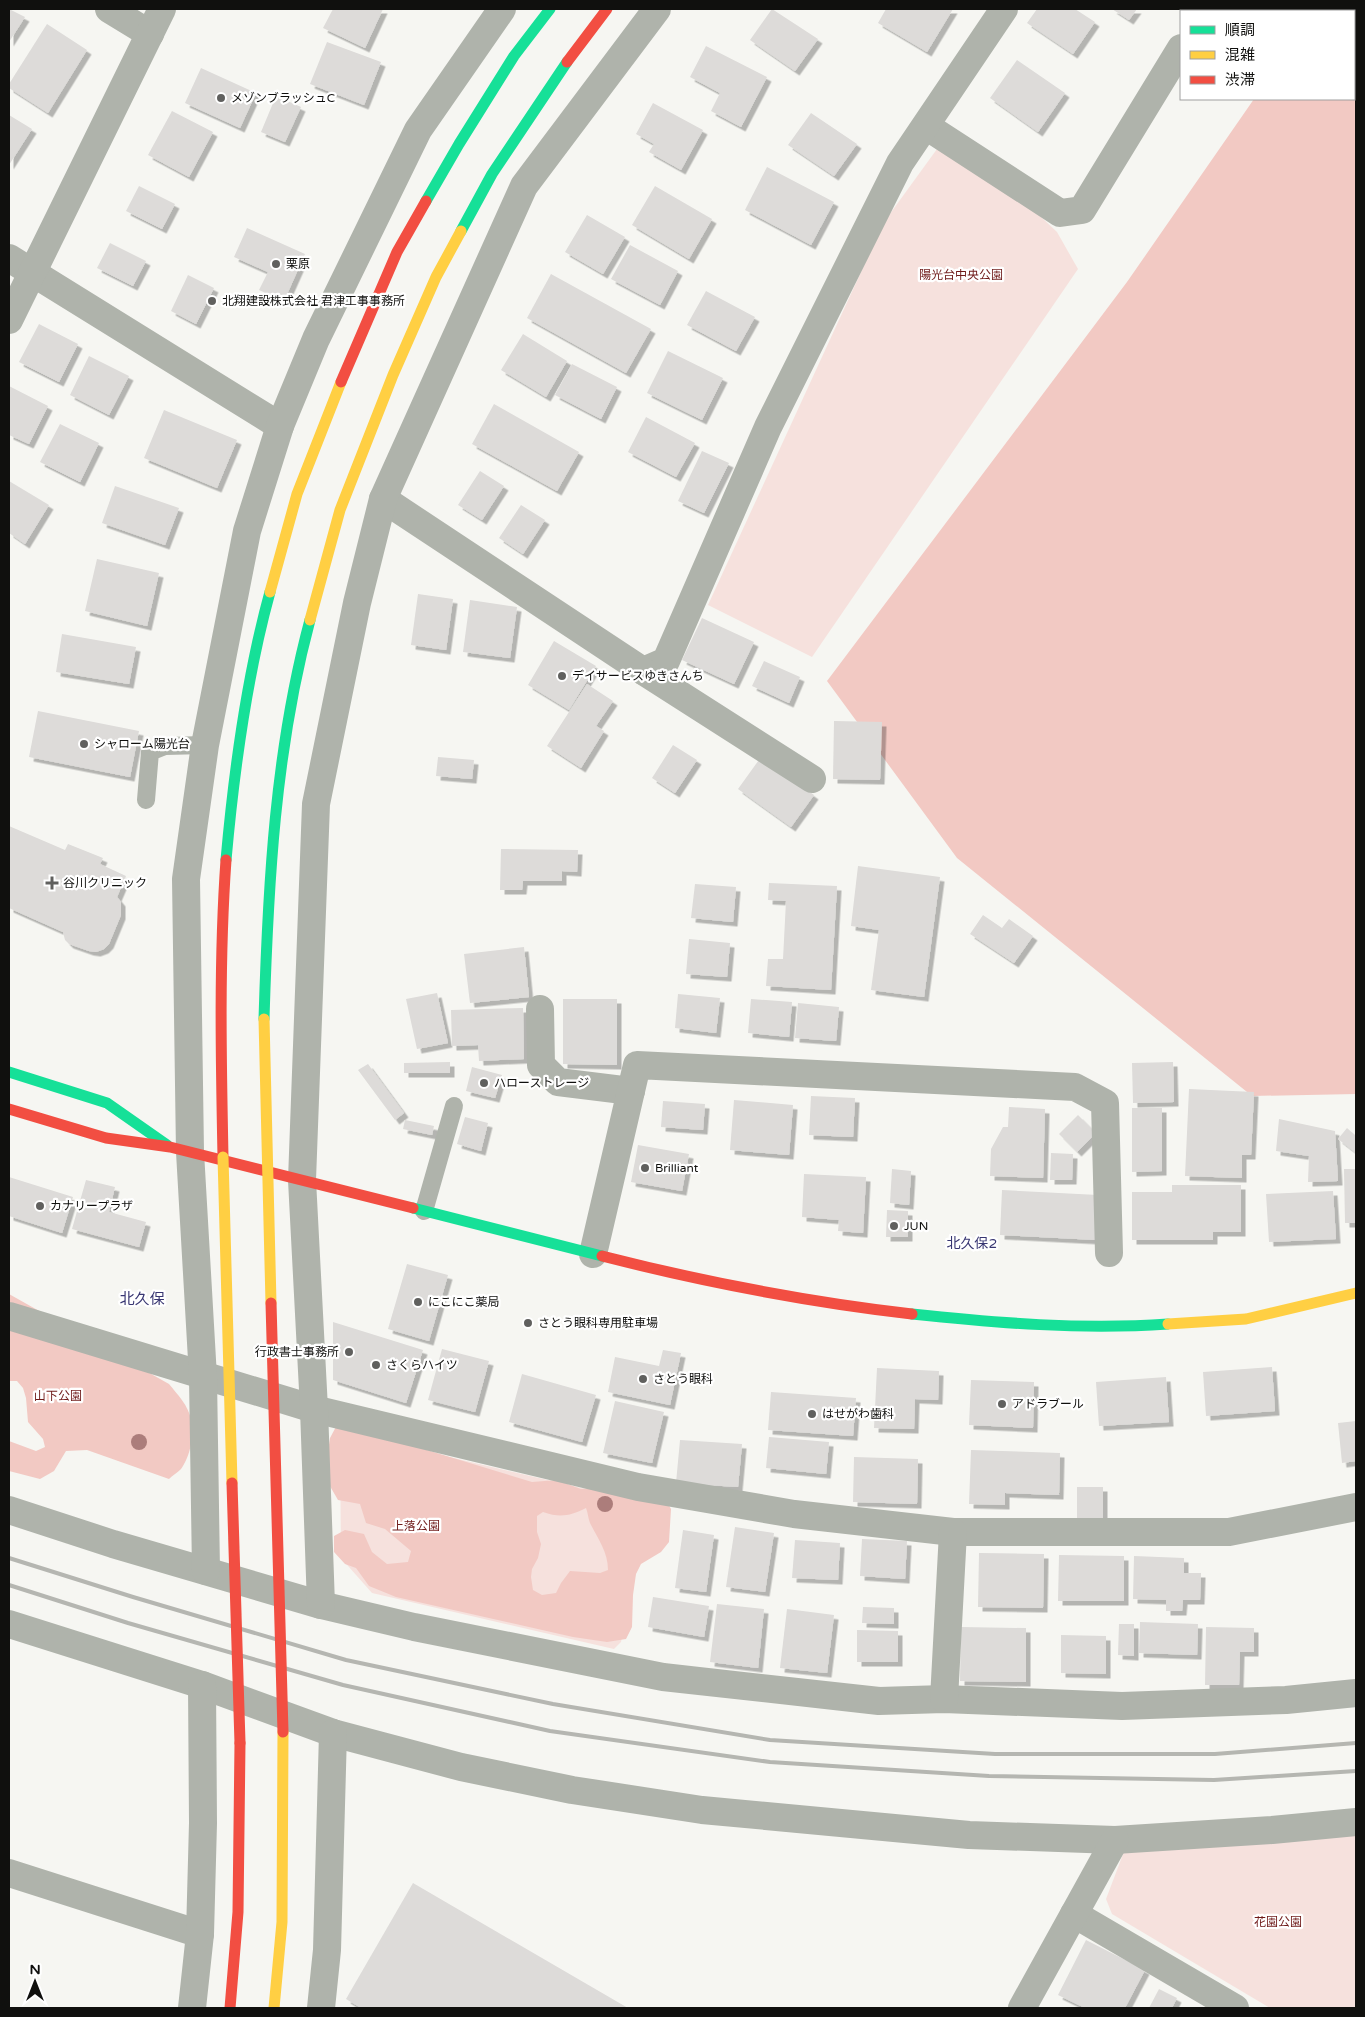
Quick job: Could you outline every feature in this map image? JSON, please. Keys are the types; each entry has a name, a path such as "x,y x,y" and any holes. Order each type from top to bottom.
{"street":[{"path":"109,9 150,34"},
{"path":"9,320 162,9"},
{"path":"206,1571 203,1377 180,1149 186,879 205,745 247,531 280,426 316,339 418,130 502,9"},
{"path":"230,2008 238,1912 240,1743 220,1023 223,904 230,816 243,715 260,628 296,494 352,354 397,252 459,144 514,56 550,9"},
{"path":"274,2008 282,1922 283,1747 264,1032 267,918 274,819 287,732 305,639 340,510 400,357 436,277 492,174 554,79 607,9"},
{"path":"321,1605 314,1409 302,1180 316,804 357,603 383,499 524,186 657,9"},
{"path":"643,671 666,661 768,428 900,163 1004,9"},
{"path":"926,126 1060,213 1082,210 1180,50"},
{"path":"9,258 280,426"},
{"path":"383,499 643,671 812,779"},
{"path":"540,1009 540,1066 558,1082 631,1091"},
{"path":"593,1254 637,1065 1075,1087 1105,1102 1109,1253"},
{"path":"9,1072 107,1103 180,1149"},
{"path":"9,1109 106,1138 180,1149 664,1272 849,1307 1003,1324 1129,1327 1246,1320 1356,1293"},
{"path":"9,1316 203,1377 314,1409 638,1486 794,1514 953,1532 1229,1532 1356,1508"},
{"path":"9,1510 321,1605 414,1627 662,1677 879,1701 944,1699 1122,1706 1286,1700 1356,1693"},
{"path":"944,1699 953,1532"},
{"path":"9,1624 202,1685 333,1733 470,1769 572,1790 702,1810 969,1835 1115,1840 1272,1830 1356,1822"},
{"path":"192,2008 200,1934 203,1823 202,1685"},
{"path":"321,2008 327,1950 333,1733"},
{"path":"1022,2008 1115,1840"},
{"path":"9,1873 200,1934"},
{"path":"1074,1914 1235,2008"}],"lane":[{"path":"146,800 150,752 165,746 205,745"},
{"path":"424,1211 454,1106"}],"green space":[{"path":"1356,9 1356,1094 1252,1096 957,858 827,681 1127,282 1253,100 1355,100 1355,10 1316,10"},
{"name":"陽光台中央公園","path":"937,149 1024,201 1057,232 1078,269 812,657 708,605 884,222"},
{"name":"山下公園","path":"9,1294 169,1384 185,1405 190,1415 192,1426 189,1452 181,1469 169,1479 87,1450 66,1451 54,1471 40,1479 9,1471 9,1441 36,1451 45,1447 43,1439 28,1422 26,1398 23,1388 17,1381 9,1381"},
{"name":"上落公園","path":"338,1423 532,1482 557,1480 581,1489 602,1487 665,1499 671,1509 669,1542 661,1552 641,1564 636,1574 632,1627 626,1639 607,1642 573,1637 396,1597 369,1586 356,1568 345,1564 334,1552 334,1536 345,1530 364,1534 372,1552 387,1564 408,1562 411,1551 385,1529 366,1523 360,1504 338,1500 327,1481 327,1458 330,1438","holes":["586,1508 590,1523 604,1551 608,1570 600,1573 570,1571 556,1593 542,1595 533,1590 532,1569 538,1558 541,1544 537,1532 537,1516 543,1512 565,1515"]},
{"name":"上落公園","path":"356,1435 650,1504 621,1642 614,1649 372,1593 341,1558 340,1447"},
{"name":"花園公園","path":"1356,1834 1356,2008 1270,2008 1112,1914 1106,1899 1125,1849"}],"building":[{"path":"9,9 25,17 9,42"},
{"path":"333,9 383,9 365,48 323,28"},
{"path":"772,9 818,39 795,71 750,40"},
{"path":"886,9 953,9 927,52 878,23"},
{"path":"1037,9 1075,9 1095,22 1073,54 1027,23"},
{"path":"1112,9 1137,9 1129,20"},
{"path":"47,24 87,50 48,113 9,88 9,84"},
{"path":"327,42 381,62 364,105 310,84"},
{"path":"706,46 767,77 741,127 711,111 720,93 690,77"},
{"path":"1017,60 1065,93 1038,132 990,98"},
{"name":"メゾンブラッシュC","path":"201,68 256,93 240,128 185,103"},
{"path":"276,96 301,107 285,142 261,132"},
{"path":"653,103 703,130 681,170 649,152 654,144 636,134"},
{"path":"172,111 213,132 189,177 148,155"},
{"path":"811,113 857,144 834,176 788,145"},
{"path":"9,115 32,129 9,165"},
{"path":"767,167 834,202 811,245 745,210"},
{"path":"139,186 175,204 162,229 126,211"},
{"path":"655,186 712,219 689,259 632,225"},
{"path":"587,215 625,237 603,274 565,252"},
{"name":"栗原","path":"247,228 305,254 284,301 259,290 268,272 234,257"},
{"path":"110,243 146,261 133,286 97,268"},
{"path":"630,245 678,271 660,305 611,279"},
{"path":"551,274 651,329 626,373 527,318"},
{"path":"188,275 214,288 196,324 171,311"},
{"path":"706,291 755,317 736,351 687,325"},
{"path":"39,324 78,344 59,382 19,362"},
{"path":"523,334 567,361 546,397 501,370"},
{"path":"668,351 723,378 702,420 647,393"},
{"path":"89,356 129,376 109,415 70,395"},
{"path":"572,364 617,387 601,419 555,395"},
{"path":"9,386 48,406 29,444 9,435"},
{"path":"494,404 579,452 557,491 472,444"},
{"path":"164,410 237,440 217,488 144,458"},
{"path":"646,417 695,443 676,477 628,452"},
{"path":"60,424 99,443 80,482 40,462"},
{"path":"702,451 729,463 704,513 678,501"},
{"path":"480,471 504,486 482,520 458,505"},
{"path":"9,481 49,505 25,544 9,533"},
{"path":"115,486 179,508 165,545 102,523"},
{"path":"521,505 545,520 523,554 499,538"},
{"path":"97,559 159,573 147,626 85,611"},
{"path":"418,594 453,599 446,650 411,645"},
{"path":"470,600 517,607 510,658 463,652"},
{"path":"702,618 754,642 734,684 682,660"},
{"path":"62,634 136,647 129,684 56,672"},
{"name":"デイサービスゆきさんち","path":"554,641 596,666 569,710 528,685"},
{"path":"764,661 800,677 789,703 752,686"},
{"path":"587,684 613,701 596,726 604,731 581,768 547,746"},
{"name":"シャローム陽光台","path":"38,711 139,731 130,777 29,757"},
{"path":"834,721 882,722 880,780 833,779"},
{"path":"673,745 697,760 675,793 652,778"},
{"path":"438,757 474,760 472,779 436,776"},
{"path":"761,757 814,795 791,827 738,789"},
{"path":"9,826 65,850 68,844 103,858 100,864 126,876 117,897 121,902 121,915 109,944 104,949 96,952 89,951 69,944 65,940 63,932 9,908"},
{"path":"501,849 578,850 577,872 562,871 562,881 523,881 522,890 500,890"},
{"path":"858,866 940,877 924,997 871,990 879,930 851,926"},
{"path":"769,883 837,886 831,990 766,986 768,959 783,959 786,901 768,900"},
{"path":"695,884 736,887 733,922 691,918"},
{"path":"983,915 1002,928 1009,919 1033,936 1014,963 970,934"},
{"path":"689,939 730,943 727,977 686,974"},
{"path":"524,947 529,997 470,1003 464,954"},
{"path":"437,993 448,1043 417,1049 406,999"},
{"path":"678,994 720,998 716,1033 675,1028"},
{"path":"563,999 617,999 617,1065 563,1064"},
{"path":"751,999 792,1002 789,1037 748,1033"},
{"path":"798,1003 839,1007 836,1041 795,1038"},
{"path":"523,1008 524,1059 479,1061 478,1045 452,1046 451,1010"},
{"path":"450,1062 450,1073 404,1073 404,1063"},
{"path":"1173,1062 1174,1102 1133,1103 1132,1063"},
{"path":"368,1064 404,1113 395,1120 358,1070"},
{"name":"ハローストレージ","path":"472,1067 502,1075 495,1098 466,1091"},
{"path":"1189,1089 1254,1092 1251,1155 1242,1155 1242,1178 1185,1176"},
{"path":"811,1096 855,1098 853,1137 809,1135"},
{"path":"734,1100 793,1105 789,1155 730,1150"},
{"path":"663,1101 705,1104 703,1130 661,1127"},
{"path":"1009,1107 1045,1109 1043,1178 990,1176 991,1149 1003,1127 1008,1127"},
{"path":"1132,1108 1162,1108 1162,1171 1132,1172"},
{"path":"1078,1115 1096,1133 1077,1152 1059,1134"},
{"name":"ハローストレージ","path":"465,1117 488,1123 481,1151 457,1144"},
{"path":"1279,1119 1335,1131 1338,1181 1308,1182 1309,1156 1276,1151"},
{"path":"405,1120 434,1126 432,1135 403,1129"},
{"path":"1347,1128 1356,1136 1356,1153 1338,1139"},
{"path":"638,1145 689,1154 682,1191 631,1182"},
{"path":"1051,1153 1073,1154 1072,1180 1050,1180"},
{"path":"892,1169 911,1171 909,1205 890,1203"},
{"path":"1344,1169 1356,1169 1356,1223 1345,1223"},
{"path":"804,1174 866,1177 863,1233 838,1231 839,1220 802,1217"},
{"name":"カナリープラザ","path":"9,1177 73,1197 62,1233 9,1216"},
{"path":"86,1180 115,1187 109,1212 146,1222 139,1247 72,1229"},
{"path":"1172,1185 1241,1185 1241,1232 1213,1232 1213,1240 1132,1240 1132,1192 1172,1192"},
{"path":"1002,1190 1098,1195 1096,1240 1000,1235"},
{"path":"1333,1191 1336,1239 1269,1242 1266,1194"},
{"path":"887,1210 908,1211 908,1237 886,1237"},
{"name":"にこにこ薬局","path":"407,1264 448,1275 429,1341 388,1329"},
{"name":"さくらハイツ","path":"333,1322 423,1350 406,1403 333,1380"},
{"path":"442,1349 489,1361 475,1412 428,1400"},
{"name":"さとう眼科","path":"663,1350 681,1353 670,1405 608,1392 615,1357 659,1366"},
{"path":"1272,1367 1275,1411 1206,1416 1203,1372"},
{"path":"877,1368 939,1371 938,1400 915,1399 914,1429 874,1428"},
{"path":"522,1374 596,1395 582,1442 509,1422"},
{"path":"1166,1377 1169,1422 1099,1426 1096,1382"},
{"name":"アドラブール","path":"971,1380 1034,1382 1033,1428 969,1425"},
{"name":"はせがわ歯科","path":"771,1392 856,1398 853,1436 768,1430"},
{"path":"615,1401 664,1412 652,1463 603,1453"},
{"path":"1356,1421 1356,1461 1342,1463 1338,1423"},
{"path":"769,1437 829,1442 826,1474 766,1468"},
{"path":"680,1440 742,1444 738,1487 676,1483"},
{"path":"971,1450 1060,1453 1059,1495 1005,1493 1005,1505 969,1504"},
{"path":"854,1457 918,1459 917,1504 853,1502"},
{"path":"1077,1487 1103,1487 1103,1519 1077,1519"},
{"path":"735,1527 774,1533 765,1592 726,1587"},
{"path":"683,1530 714,1535 706,1592 675,1588"},
{"path":"862,1539 907,1541 905,1579 860,1576"},
{"path":"795,1540 840,1543 838,1580 792,1578"},
{"path":"979,1553 1044,1554 1043,1608 978,1607"},
{"path":"1059,1555 1124,1556 1124,1601 1058,1601"},
{"path":"1134,1556 1184,1558 1184,1573 1201,1573 1200,1600 1183,1600 1182,1611 1166,1611 1166,1600 1133,1599"},
{"path":"653,1597 709,1606 704,1637 648,1627"},
{"path":"717,1604 764,1609 758,1668 710,1662"},
{"path":"863,1607 894,1608 894,1624 862,1623"},
{"path":"787,1609 834,1615 827,1673 780,1668"},
{"path":"1140,1622 1198,1624 1197,1655 1139,1653"},
{"path":"1119,1624 1134,1624 1134,1656 1118,1655"},
{"path":"961,1627 1026,1628 1026,1682 960,1681"},
{"path":"1206,1627 1254,1628 1254,1652 1240,1652 1239,1685 1205,1685"},
{"path":"857,1630 898,1631 898,1662 857,1662"},
{"path":"1061,1635 1106,1636 1106,1674 1061,1673"},
{"path":"413,1883 628,2008 361,2008 346,1999"},
{"path":"1086,1940 1145,1970 1125,2008 1085,2008 1058,1995"},
{"path":"1159,1989 1177,1998 1172,2008 1149,2008"}],"railway":[{"path":"9,1558 346,1660 553,1704 770,1740 995,1754 1215,1754 1356,1743"},
{"path":"9,1585 128,1623 343,1685 550,1731 770,1762 989,1776 1214,1780 1356,1771"}],"traffic: fast":[{"path":"426,201 514,56 550,9"},
{"path":"461,231 492,174 567,62"},
{"path":"226,860 242,725 254,658 270,592"},
{"path":"264,1019 268,918 275,818 289,718 310,620"},
{"path":"9,1072 107,1103 167,1145"},
{"path":"413,1208 602,1256"},
{"path":"912,1314 1040,1325 1136,1326 1168,1324"}],"traffic: slow":[{"path":"310,620 340,510 393,375 436,277 461,231"},
{"path":"270,592 297,494 341,382"},
{"path":"264,1019 271,1303"},
{"path":"223,1157 232,1483"},
{"path":"1168,1324 1246,1319 1356,1293"},
{"path":"274,2008 282,1922 283,1732"}],"traffic: jam":[{"path":"567,62 607,9"},
{"path":"341,382 397,252 426,201"},
{"path":"223,1157 221,971 226,860"},
{"path":"9,1109 106,1138 170,1147 413,1208"},
{"path":"602,1256 756,1290 834,1304 912,1314"},
{"path":"271,1303 283,1732"},
{"path":"232,1483 240,1743"},
{"path":"230,2008 238,1912 240,1743"}],"place":[{"name":"メゾンブラッシュC","path":"221,98"},
{"name":"栗原","path":"276,264"},
{"name":"北翔建設株式会社 君津工事事務所","path":"212,301"},
{"name":"デイサービスゆきさんち","path":"562,676"},
{"name":"シャローム陽光台","path":"84,744"},
{"name":"谷川クリニック","path":"52,883"},
{"name":"ハローストレージ","path":"484,1083"},
{"name":"Brilliant","path":"645,1168"},
{"name":"カナリープラザ","path":"40,1206"},
{"name":"JUN","path":"894,1226"},
{"name":"にこにこ薬局","path":"418,1302"},
{"name":"さとう眼科専用駐車場","path":"528,1323"},
{"name":"行政書士事務所","path":"349,1352"},
{"name":"さくらハイツ","path":"376,1365"},
{"name":"さとう眼科","path":"643,1379"},
{"name":"アドラブール","path":"1002,1404"},
{"name":"はせがわ歯科","path":"812,1414"}],"district":[{"name":"北久保2","path":"972,1243"},
{"name":"北久保","path":"142,1299"}]}
